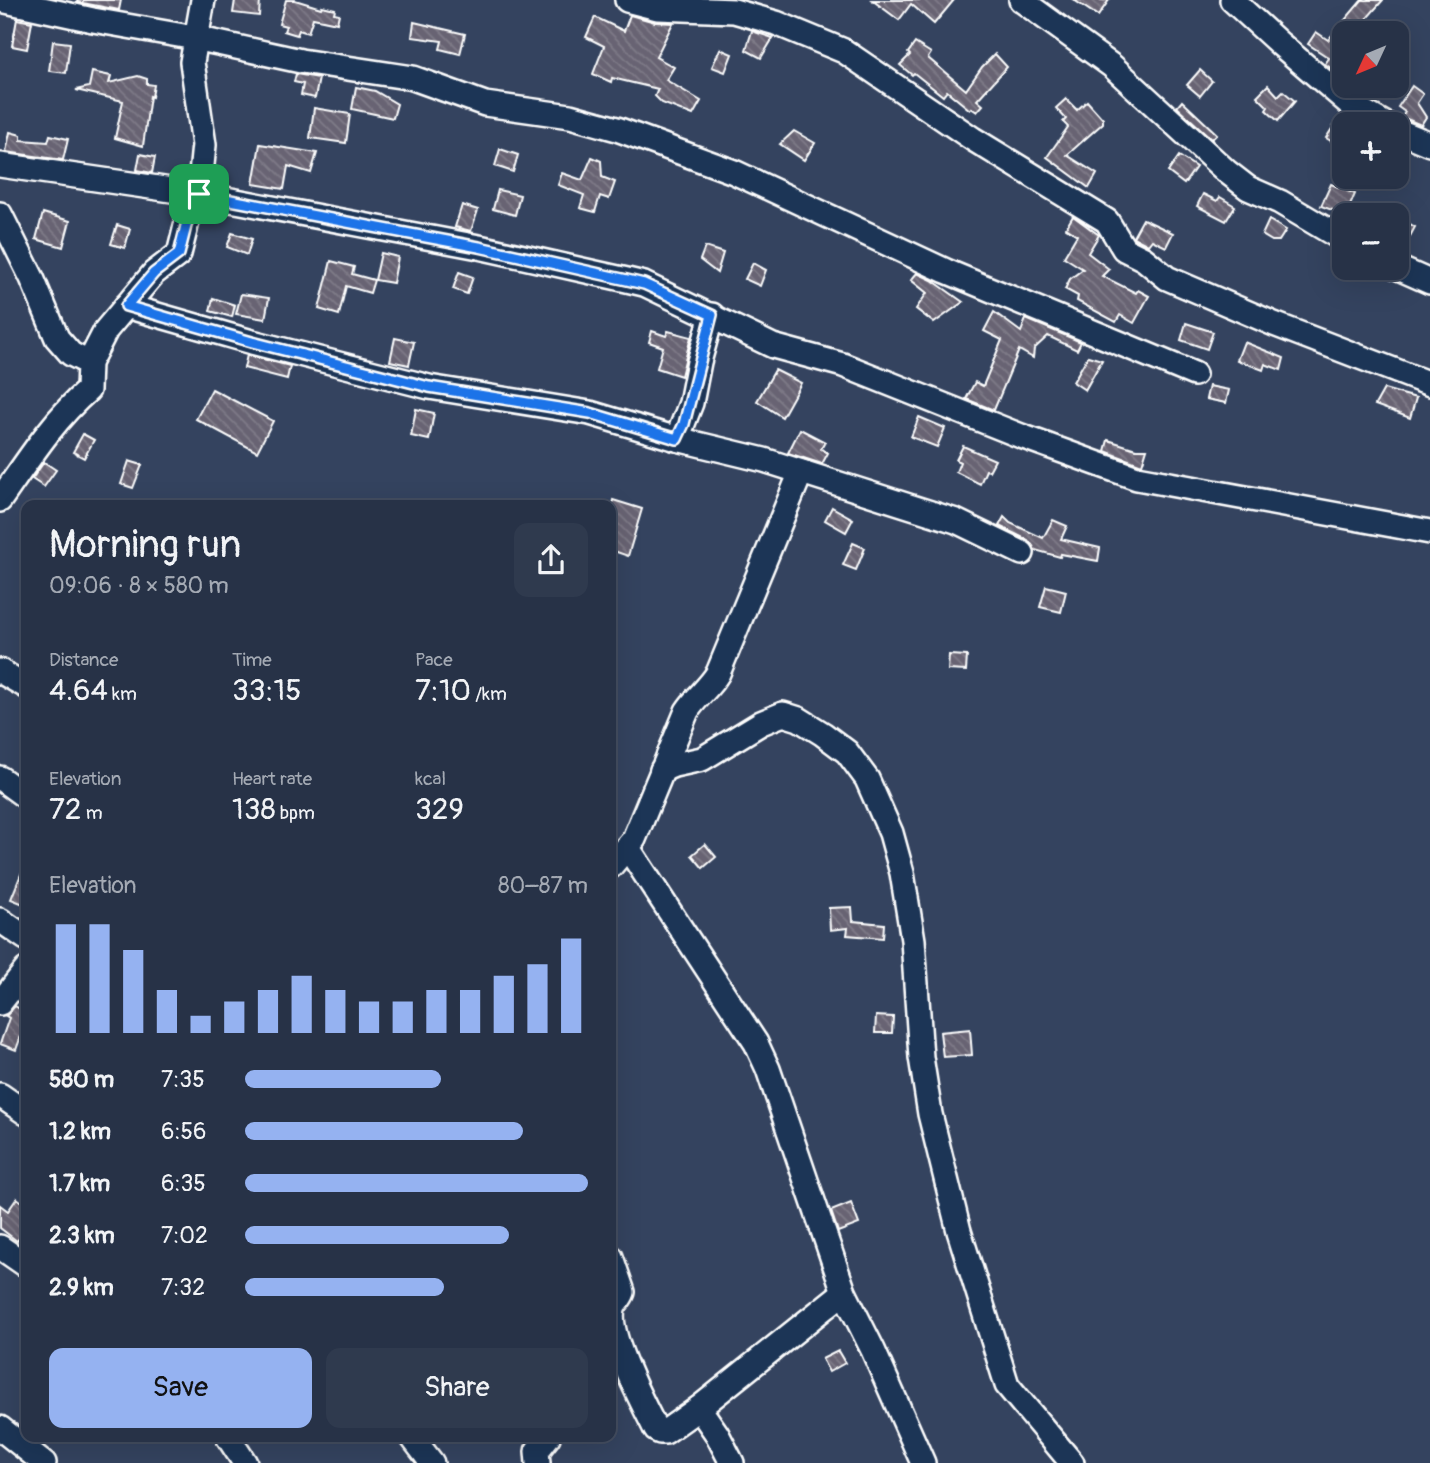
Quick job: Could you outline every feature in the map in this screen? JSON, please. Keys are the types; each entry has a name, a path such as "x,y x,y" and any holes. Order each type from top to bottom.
{"street":[{"path":"1,0 301,61 413,78 500,108 570,116 617,129 734,172 946,271 1194,374"},
{"path":"0,500 29,459 88,390 89,363 106,330 154,273 179,254 189,214 199,194 204,145 192,62 203,0"},
{"path":"627,0 658,8 734,11 776,23 844,51 973,139 1107,220 1124,249 1144,259 1167,278 1274,324 1430,384"},
{"path":"1021,0 1112,66 1248,188 1280,202 1332,233"},
{"path":"1232,0 1350,104 1364,112"},
{"path":"1409,135 1430,144"},
{"path":"0,165 199,194 479,247 644,284 774,346 843,365 1021,436 1137,478 1430,533"},
{"path":"0,214 32,278 57,338 71,354 89,363"},
{"path":"1409,273 1430,282"},
{"path":"126,306 252,342 429,387 590,413 677,439 764,460 956,521 1022,553"},
{"path":"677,439 691,403 712,315"},
{"path":"802,472 718,673 687,711 634,839 619,848 755,1043 768,1069 844,1292 923,1463"},
{"path":"0,671 21,683"},
{"path":"662,770 702,759 761,723 783,715 799,719 847,752 867,779 891,833 902,873 913,940 921,1057 930,1114 959,1231 1007,1385 1072,1463"},
{"path":"0,778 21,793"},
{"path":"0,920 21,935"},
{"path":"0,1003 21,976"},
{"path":"0,1095 21,1109"},
{"path":"0,1247 21,1262"},
{"path":"616,1272 623,1292 616,1304"},
{"path":"616,1338 656,1430 665,1432 844,1292"},
{"path":"699,1408 732,1463"},
{"path":"0,1428 44,1463"},
{"path":"232,1442 245,1463"},
{"path":"416,1442 432,1463"},
{"path":"538,1463 537,1451 544,1442"}],"building":[{"path":"121,0 119,10 77,2"},
{"path":"235,0 260,0 259,16 233,13"},
{"path":"286,0 335,9 334,13 339,14 337,23 313,18 308,33 299,30 297,35 284,31 286,26 279,24"},
{"path":"872,0 954,0 934,24 911,4 899,20"},
{"path":"1074,0 1109,0 1098,16"},
{"path":"1362,0 1383,0 1365,21 1344,21"},
{"path":"630,15 655,22 673,23 656,57 674,67 666,80 701,101 693,115 662,103 655,96 658,89 612,78 611,82 593,74 604,46 586,37 595,17 624,31"},
{"path":"17,19 32,22 27,49 12,46"},
{"path":"414,22 465,34 460,54 440,49 442,41 412,37"},
{"path":"752,31 773,38 761,58 746,50"},
{"path":"1316,32 1328,40 1332,35 1332,69 1325,64 1329,58 1308,44"},
{"path":"53,41 70,43 66,73 49,71"},
{"path":"915,43 931,53 928,58 966,90 995,54 1007,67 977,100 983,105 977,112 971,108 970,110 947,91 943,96 900,65 910,55 908,53"},
{"path":"720,49 732,54 725,72 712,67"},
{"path":"1200,70 1212,81 1200,96 1187,85"},
{"path":"92,72 111,76 109,83 138,76 147,79 147,84 154,85 143,146 115,138 123,101 76,90 89,87"},
{"path":"296,74 319,78 315,98 301,95 303,84 294,82"},
{"path":"1268,85 1278,96 1283,91 1295,101 1278,121 1266,110 1268,107 1257,96"},
{"path":"1412,86 1423,94 1417,103 1426,117 1421,125 1409,120 1409,112 1398,107 1404,98 1409,98"},
{"path":"356,87 375,91 397,104 393,118 352,109"},
{"path":"1066,99 1077,110 1087,101 1103,119 1103,123 1067,155 1097,174 1089,188 1047,157 1068,127 1063,122 1066,119 1056,108"},
{"path":"1182,101 1217,134 1212,139 1177,107"},
{"path":"314,108 350,114 346,143 310,138"},
{"path":"1332,129 1332,142 1326,138"},
{"path":"794,131 815,143 804,160 780,144"},
{"path":"10,132 21,135 21,140 48,142 50,135 68,139 63,160 6,152"},
{"path":"260,144 317,153 311,173 288,166 284,189 253,184"},
{"path":"500,149 518,155 513,172 495,166"},
{"path":"140,154 155,157 152,173 137,170"},
{"path":"1179,156 1196,167 1184,184 1168,172"},
{"path":"592,157 601,161 602,177 615,182 609,199 600,196 595,212 580,208 584,195 558,185 562,173 582,180"},
{"path":"1331,184 1332,189 1343,189 1355,194 1351,203 1332,203 1332,210 1321,206"},
{"path":"498,190 520,195 515,215 493,209"},
{"path":"1203,194 1217,201 1220,197 1235,206 1226,221 1197,206"},
{"path":"462,205 478,210 471,231 455,227"},
{"path":"43,213 70,221 63,247 36,239"},
{"path":"1073,216 1099,235 1088,253 1109,269 1102,276 1136,293 1138,290 1149,296 1134,323 1120,315 1116,322 1077,301 1078,296 1065,289 1070,279 1083,269 1064,257 1077,235 1066,228"},
{"path":"1143,219 1173,233 1166,247 1152,240 1148,245 1133,237"},
{"path":"1269,220 1286,230 1279,241 1272,241 1262,235"},
{"path":"1409,224 1415,227 1409,238"},
{"path":"117,225 130,229 125,248 111,244"},
{"path":"232,233 252,239 247,255 227,247"},
{"path":"705,247 723,253 717,273 700,260"},
{"path":"381,253 398,257 393,283 375,280"},
{"path":"331,261 354,267 352,274 374,280 370,293 346,286 339,315 319,309"},
{"path":"753,263 766,270 760,286 745,279"},
{"path":"459,272 473,277 467,294 453,289"},
{"path":"917,273 963,302 934,323 916,309 927,293 911,280"},
{"path":"241,294 269,298 265,319 236,314"},
{"path":"213,298 235,305 232,317 210,311"},
{"path":"994,312 1021,332 1026,319 1081,342 1077,350 1048,336 1034,349 1033,358 1019,350 994,410 966,399 975,382 983,386 1002,340 984,331"},
{"path":"1186,323 1213,332 1207,349 1181,340"},
{"path":"652,331 666,336 668,331 691,337 681,376 657,368 663,347 649,342"},
{"path":"395,338 414,342 409,365 390,361"},
{"path":"1244,342 1284,358 1281,370 1265,364 1263,370 1237,360"},
{"path":"247,355 290,366 287,379 244,368"},
{"path":"1088,356 1102,360 1085,390 1073,382"},
{"path":"775,370 801,383 782,417 757,401"},
{"path":"1209,386 1229,390 1226,403 1206,399"},
{"path":"212,389 273,421 257,452 196,419"},
{"path":"1384,389 1416,398 1410,418 1375,405"},
{"path":"416,409 434,413 429,440 411,436"},
{"path":"919,417 945,428 937,447 911,437"},
{"path":"800,429 825,442 821,449 828,453 822,464 788,453"},
{"path":"83,434 94,440 84,458 73,452"},
{"path":"1108,440 1136,449 1147,449 1142,465 1105,451"},
{"path":"963,446 995,460 989,471 986,470 980,484 956,472 960,462 956,460"},
{"path":"129,461 142,465 133,488 121,484"},
{"path":"44,462 56,470 44,487 32,479"},
{"path":"616,501 642,509 628,556 616,552"},
{"path":"832,507 853,519 846,532 825,520"},
{"path":"1004,517 1010,523 1043,538 1053,520 1067,526 1061,539 1100,548 1098,561 1061,554 1060,557 1035,550 1028,540 999,526"},
{"path":"853,543 865,548 856,570 843,565"},
{"path":"1046,586 1066,591 1061,612 1040,607"},
{"path":"949,655 967,656 966,671 948,670"},
{"path":"705,844 716,857 703,868 692,855"},
{"path":"21,874 21,903 11,899"},
{"path":"852,907 853,921 884,924 883,938 847,935 848,928 830,930 829,908"},
{"path":"15,1006 21,1010 21,1036 16,1050 0,1044 9,1018 6,1016"},
{"path":"876,1016 893,1017 892,1033 875,1033"},
{"path":"970,1029 972,1055 943,1057 940,1032"},
{"path":"17,1198 21,1201 21,1235 17,1241 0,1228 0,1205 8,1211"},
{"path":"851,1203 859,1224 838,1232 831,1211"},
{"path":"838,1351 845,1363 829,1372 822,1359"}],"route":[{"path":"199,194 551,262 644,284 712,315 691,403 677,439 590,413 429,387 252,342 126,306 154,273 179,254 189,214 199,194"}]}
